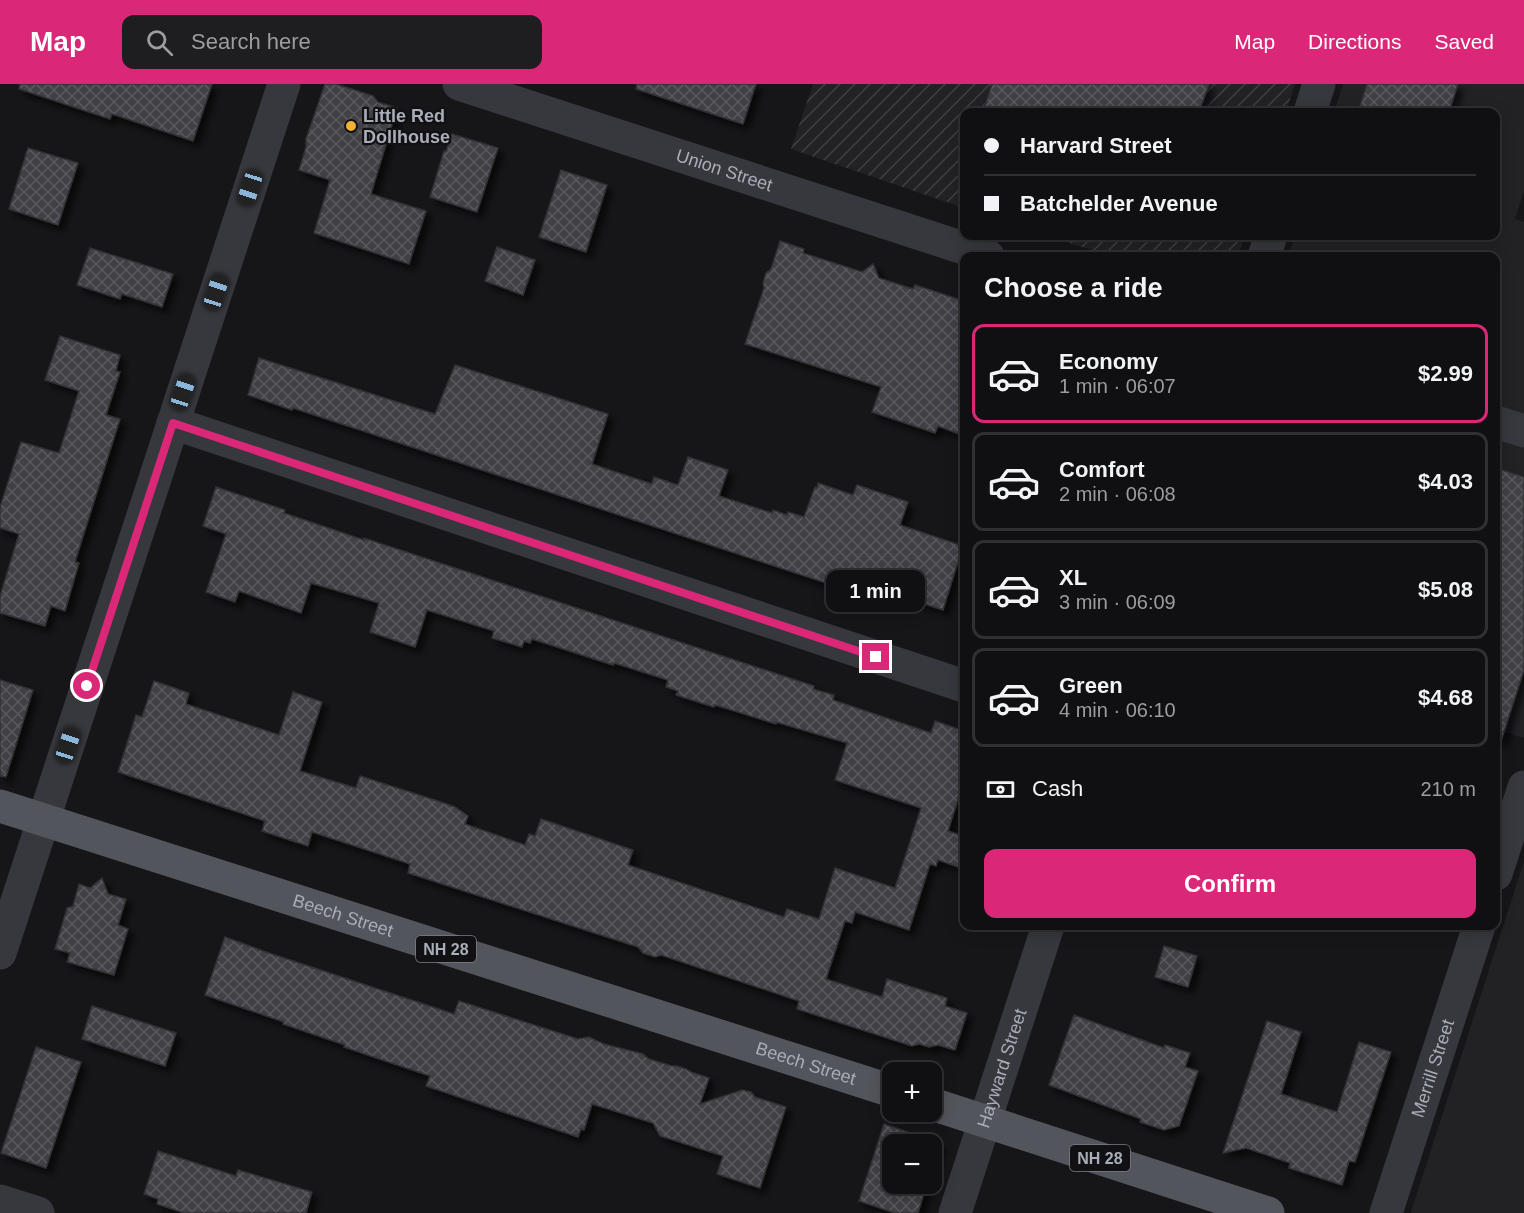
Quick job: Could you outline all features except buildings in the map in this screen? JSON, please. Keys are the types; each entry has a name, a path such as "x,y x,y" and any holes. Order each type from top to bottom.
{"main road":[{"name":"Beech Street","path":"0,806 882,1088"},
{"name":"NH 28","path":"942,1107 1268,1213"}],"street":[{"path":"0,952 284,84"},
{"name":"Union Street","path":"459,84 976,252"},
{"path":"1311,108 1319,84"},
{"path":"173,423 960,685"},
{"path":"1500,423 1524,431"},
{"path":"1500,862 1524,787"},
{"name":"Hayward Street","path":"955,1213 1047,930"},
{"name":"Merrill Street","path":"1386,1213 1478,930"},
{"path":"0,1201 38,1213"}],"shaded area":[{"path":"813,84 1295,84 1287,108 960,108 960,207 791,149"},
{"path":"1343,84 1524,84 1524,191 1515,219 1524,222 1524,738 1500,730 1500,252 1289,252 1294,240 1500,240 1500,108 1335,108"},
{"path":"1060,240 1244,240 1239,252 1098,252"},
{"path":"1524,861 1524,1213 1411,1213 1411,1212"}],"place":[{"name":"Little Red Dollhouse","path":"351,126"}],"route":[{"path":"87,686 173,423 876,657"}]}
